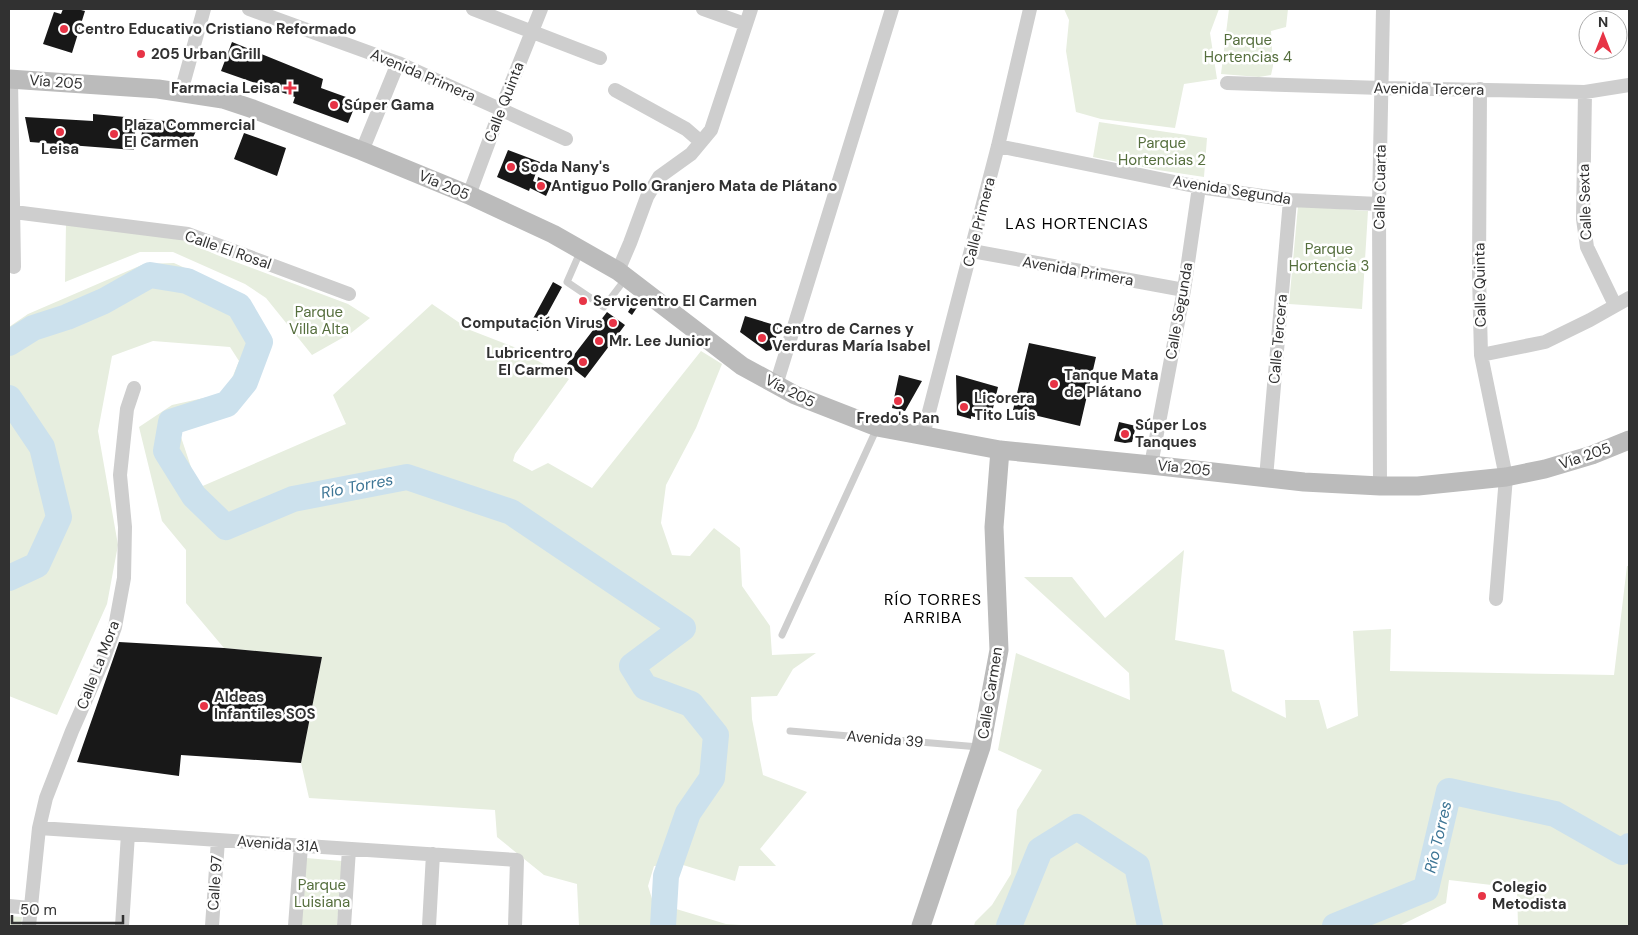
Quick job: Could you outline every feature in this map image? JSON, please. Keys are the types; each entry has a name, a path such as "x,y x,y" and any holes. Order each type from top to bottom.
{"main road":[{"name":"Vía 205","path":"10,79 181,92 223,99 362,151 469,195 553,234 622,274 742,366 795,395 877,427 1000,450 1304,482 1380,486 1418,486 1506,477 1545,469 1592,455 1629,440"},
{"name":"Calle Carmen","path":"921,926 981,747 999,650 994,527 1000,450"}],"street":[{"path":"181,92 204,9"},
{"name":"Avenida Primera","path":"249,9 398,63 566,139"},
{"path":"473,9 600,58"},
{"name":"Calle Quinta","path":"469,195 541,9"},
{"path":"702,9 745,24"},
{"path":"622,274 630,243 651,190 660,177 690,154 711,130 751,9"},
{"path":"776,385 892,9"},
{"name":"Calle Primera","path":"923,435 972,251 1030,9"},
{"name":"Calle Cuarta","path":"1380,486 1379,204 1383,9"},
{"path":"362,151 398,63"},
{"path":"10,79 14,267"},
{"name":"Avenida Tercera","path":"1227,83 1585,92 1629,85"},
{"name":"Calle Quinta","path":"1480,89 1479,275 1481,355 1506,477 1496,599"},
{"path":"615,90 686,128 701,142"},
{"name":"Calle Sexta","path":"1585,92 1583,219 1587,247 1615,306"},
{"name":"Avenida Segunda","path":"998,146 1199,187 1290,200 1379,204"},
{"name":"Calle Segunda","path":"1151,465 1184,290 1199,187"},
{"name":"Calle Tercera","path":"1266,478 1290,200"},
{"name":"Calle El Rosal","path":"14,212 188,234 349,294"},
{"name":"Avenida Primera","path":"972,251 1184,290"},
{"path":"1481,355 1545,342 1629,298"},
{"name":"Calle La Mora","path":"29,926 39,828 46,798 115,627 124,578 125,526 120,475 127,409 134,388"},
{"name":"Avenida 31A","path":"39,828 517,860 515,926"},
{"path":"122,926 128,834"},
{"name":"Calle 97","path":"212,926 218,840"},
{"path":"295,926 301,846"},
{"path":"344,926 349,849"},
{"path":"429,926 433,854"},
{"path":"9,906 30,908"}],"lane":[{"path":"582,250 567,282 604,308 622,274"},
{"path":"782,635 877,427"},
{"name":"Avenida 39","path":"790,731 981,747"}],"green space":[{"path":"1064,9 1219,9 1210,33 1217,79 1184,84 1175,128 1101,119 1076,112 1066,51 1069,20"},
{"name":"Parque Hortencias 4","path":"1229,9 1288,9 1286,27 1271,31 1273,66 1271,75 1259,77 1221,74"},
{"name":"Parque Hortencias 2","path":"1099,122 1207,138 1204,177 1093,157"},
{"name":"Parque Hortencia 3","path":"1298,206 1368,211 1362,309 1289,304"},
{"name":"Parque Villa Alta","path":"66,224 180,239 217,255 348,304 370,318 351,333 312,355 266,298 245,284 173,252 140,252 65,282"},
{"path":"174,263 242,294 264,338 252,386 228,411 185,424 180,434 198,488 346,424 333,395 432,304 470,330 514,347 569,379 515,454 513,461 532,471 548,463 592,488 701,351 722,364 696,428 666,485 661,523 672,555 690,556 714,528 740,548 742,586 770,626 772,655 816,653 793,669 777,696 751,697 752,719 763,775 807,792 760,849 776,866 739,866 735,881 683,865 654,866 648,886 653,902 726,924 757,926 579,926 577,884 544,875 497,837 495,810 309,798 301,763 322,657 224,648 186,603 186,550 162,521 139,427 172,405 226,393 239,361 230,347 153,341 112,356 98,431 118,545 107,604 57,715 9,696 9,327 28,314 144,264"},
{"path":"1184,550 1175,640 1224,650 1232,691 1286,718 1285,700 1319,700 1327,729 1358,716 1353,631 1391,629 1390,671 1614,675 1627,566 1629,566 1629,926 1518,926 1517,888 1449,880 1446,903 1399,926 974,926 975,922 992,905 1011,874 1017,810 1042,770 998,750 1016,653 1130,700 1129,673 1024,577 1072,577 1105,618"},
{"name":"Parque Luisiana","path":"306,858 342,861 337,926 301,926"},
{"path":"9,916 22,917 21,926 9,926"}],"building":[{"name":"Centro Educativo Cristiano Reformado","path":"63,9 85,11 72,53 43,44 54,12 61,14"},
{"path":"232,42 323,79 321,88 357,101 348,123 293,103 295,97 221,71"},
{"path":"93,114 136,118 134,150 30,142 25,117 93,121"},
{"path":"143,119 199,124 188,149 141,142"},
{"path":"244,133 286,148 277,176 234,159"},
{"path":"508,150 540,162 533,181 537,183 538,177 552,183 546,196 530,188 529,191 497,177"},
{"path":"553,282 562,287 538,331 529,326"},
{"path":"635,300 640,303 632,315 628,312"},
{"path":"607,312 625,325 585,378 567,364"},
{"name":"Centro de Carnes y Verduras María Isabel","path":"745,316 778,326 775,344 771,350 766,351 740,332"},
{"name":"Tanque Mata de Plátano","path":"1029,343 1096,357 1080,426 1013,410"},
{"path":"899,375 922,381 905,411 892,408"},
{"path":"956,375 998,387 990,421 971,416 971,419 957,415"},
{"name":"Súper Los Tanques","path":"1119,422 1136,426 1132,442 1114,441"},
{"name":"Aldeas Infantiles SOS","path":"119,642 224,648 322,657 301,763 181,755 179,776 77,762"}],"waterway":[{"name":"Río Torres","path":"9,343 33,328 67,317 104,301 150,275 187,281 239,306 260,342 245,382 227,404 171,422 166,451 194,496 226,527 293,499 407,477 511,512 683,628 632,666 645,687 691,704 716,735 712,778 688,813 666,876 663,926"},
{"name":"Río Torres","path":"9,398 42,447 59,517 37,565 9,578"},
{"name":"Río Torres","path":"1335,926 1426,889 1449,791 1555,814 1622,852 1629,846"},
{"name":"Río Torres","path":"1009,926 1040,850 1077,827 1137,866 1150,926"}],"place":[{"name":"Centro Educativo Cristiano Reformado","path":"64,29"},
{"name":"205 Urban Grill","path":"141,54"},
{"name":"Farmacia Leisa","path":"290,88"},
{"name":"Súper Gama","path":"334,105"},
{"name":"Leisa","path":"60,132"},
{"name":"Plaza Commercial El Carmen","path":"114,134"},
{"name":"Soda Nany's","path":"511,167"},
{"name":"Antiguo Pollo Granjero Mata de Plátano","path":"541,186"},
{"name":"Servicentro El Carmen","path":"583,301"},
{"name":"Computación Virus","path":"613,323"},
{"name":"Centro de Carnes y Verduras María Isabel","path":"762,338"},
{"name":"Mr. Lee Junior","path":"599,341"},
{"name":"Lubricentro El Carmen","path":"583,362"},
{"name":"Tanque Mata de Plátano","path":"1054,384"},
{"name":"Fredo's Pan","path":"898,401"},
{"name":"Licorera Tito Luis","path":"964,407"},
{"name":"Súper Los Tanques","path":"1125,434"},
{"name":"Aldeas Infantiles SOS","path":"204,706"},
{"name":"Colegio Metodista","path":"1482,896"}],"district":[{"name":"LAS HORTENCIAS","path":"1077,223"},
{"name":"RÍO TORRES ARRIBA","path":"933,608"}]}
